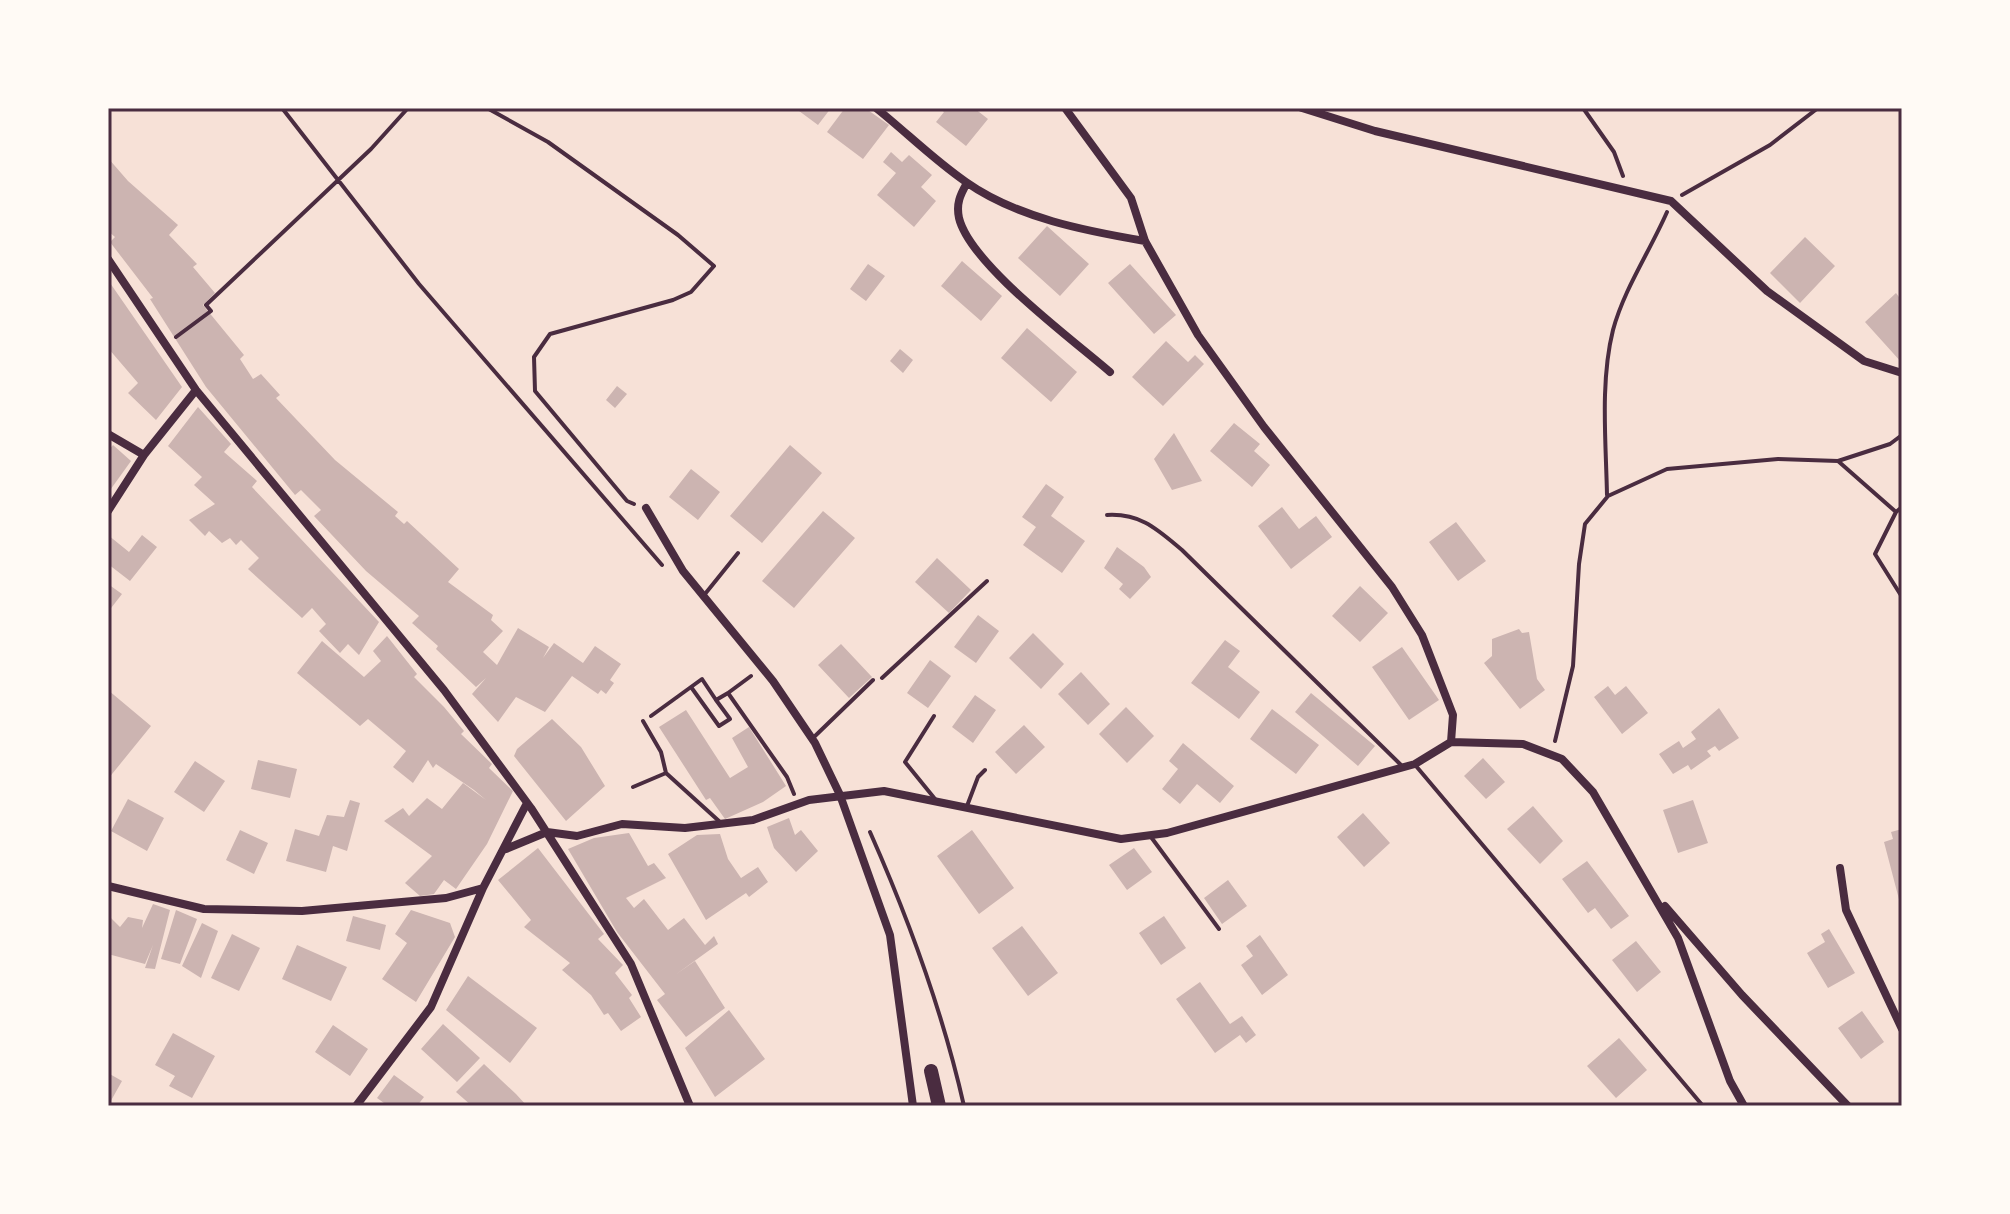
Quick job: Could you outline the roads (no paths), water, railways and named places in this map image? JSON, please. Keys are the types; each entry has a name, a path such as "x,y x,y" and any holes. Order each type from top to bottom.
{"main road":[{"path":"931,1071 939,1106"}],"street":[{"path":"876,108 967,183 1004,203 1077,228 1145,241"},
{"path":"1065,108 1131,198 1145,241 1198,335 1264,427 1392,587 1422,635 1453,715 1451,742"},
{"path":"1302,108 1375,131 1671,201 1767,291 1864,361 1902,373"},
{"path":"967,183 958,200 959,219 971,244 1020,294 1110,372"},
{"path":"108,259 196,390 444,690 547,832 631,964 690,1106"},
{"path":"108,511 144,455 196,390"},
{"path":"108,434 144,455"},
{"path":"646,508 683,571 763,668 812,739 840,795 890,935 913,1106"},
{"path":"506,849 547,832 577,836 622,824 685,828 722,824 753,820 798,803 884,791 1121,839 1150,835 1415,764 1451,742 1523,744 1562,759 1593,792 1678,938 1730,1081 1744,1106"},
{"path":"356,1106 431,1007 483,888 506,849 527,803"},
{"path":"1840,868 1846,910 1902,1029"},
{"path":"108,886 204,909 302,911 446,898 483,888"},
{"path":"1655,894 1742,995 1848,1106"}],"lane":[{"path":"1107,515 1124,514 1146,520 1182,550 1403,767"},
{"path":"703,596 738,553"},
{"path":"812,739 873,680"},
{"path":"934,716 905,762 937,801"},
{"path":"643,721 661,752 666,773 722,824"},
{"path":"1415,764 1703,1106"},
{"path":"966,808 974,785 985,770"},
{"path":"633,787 666,773"},
{"path":"1150,835 1219,929"}]}
